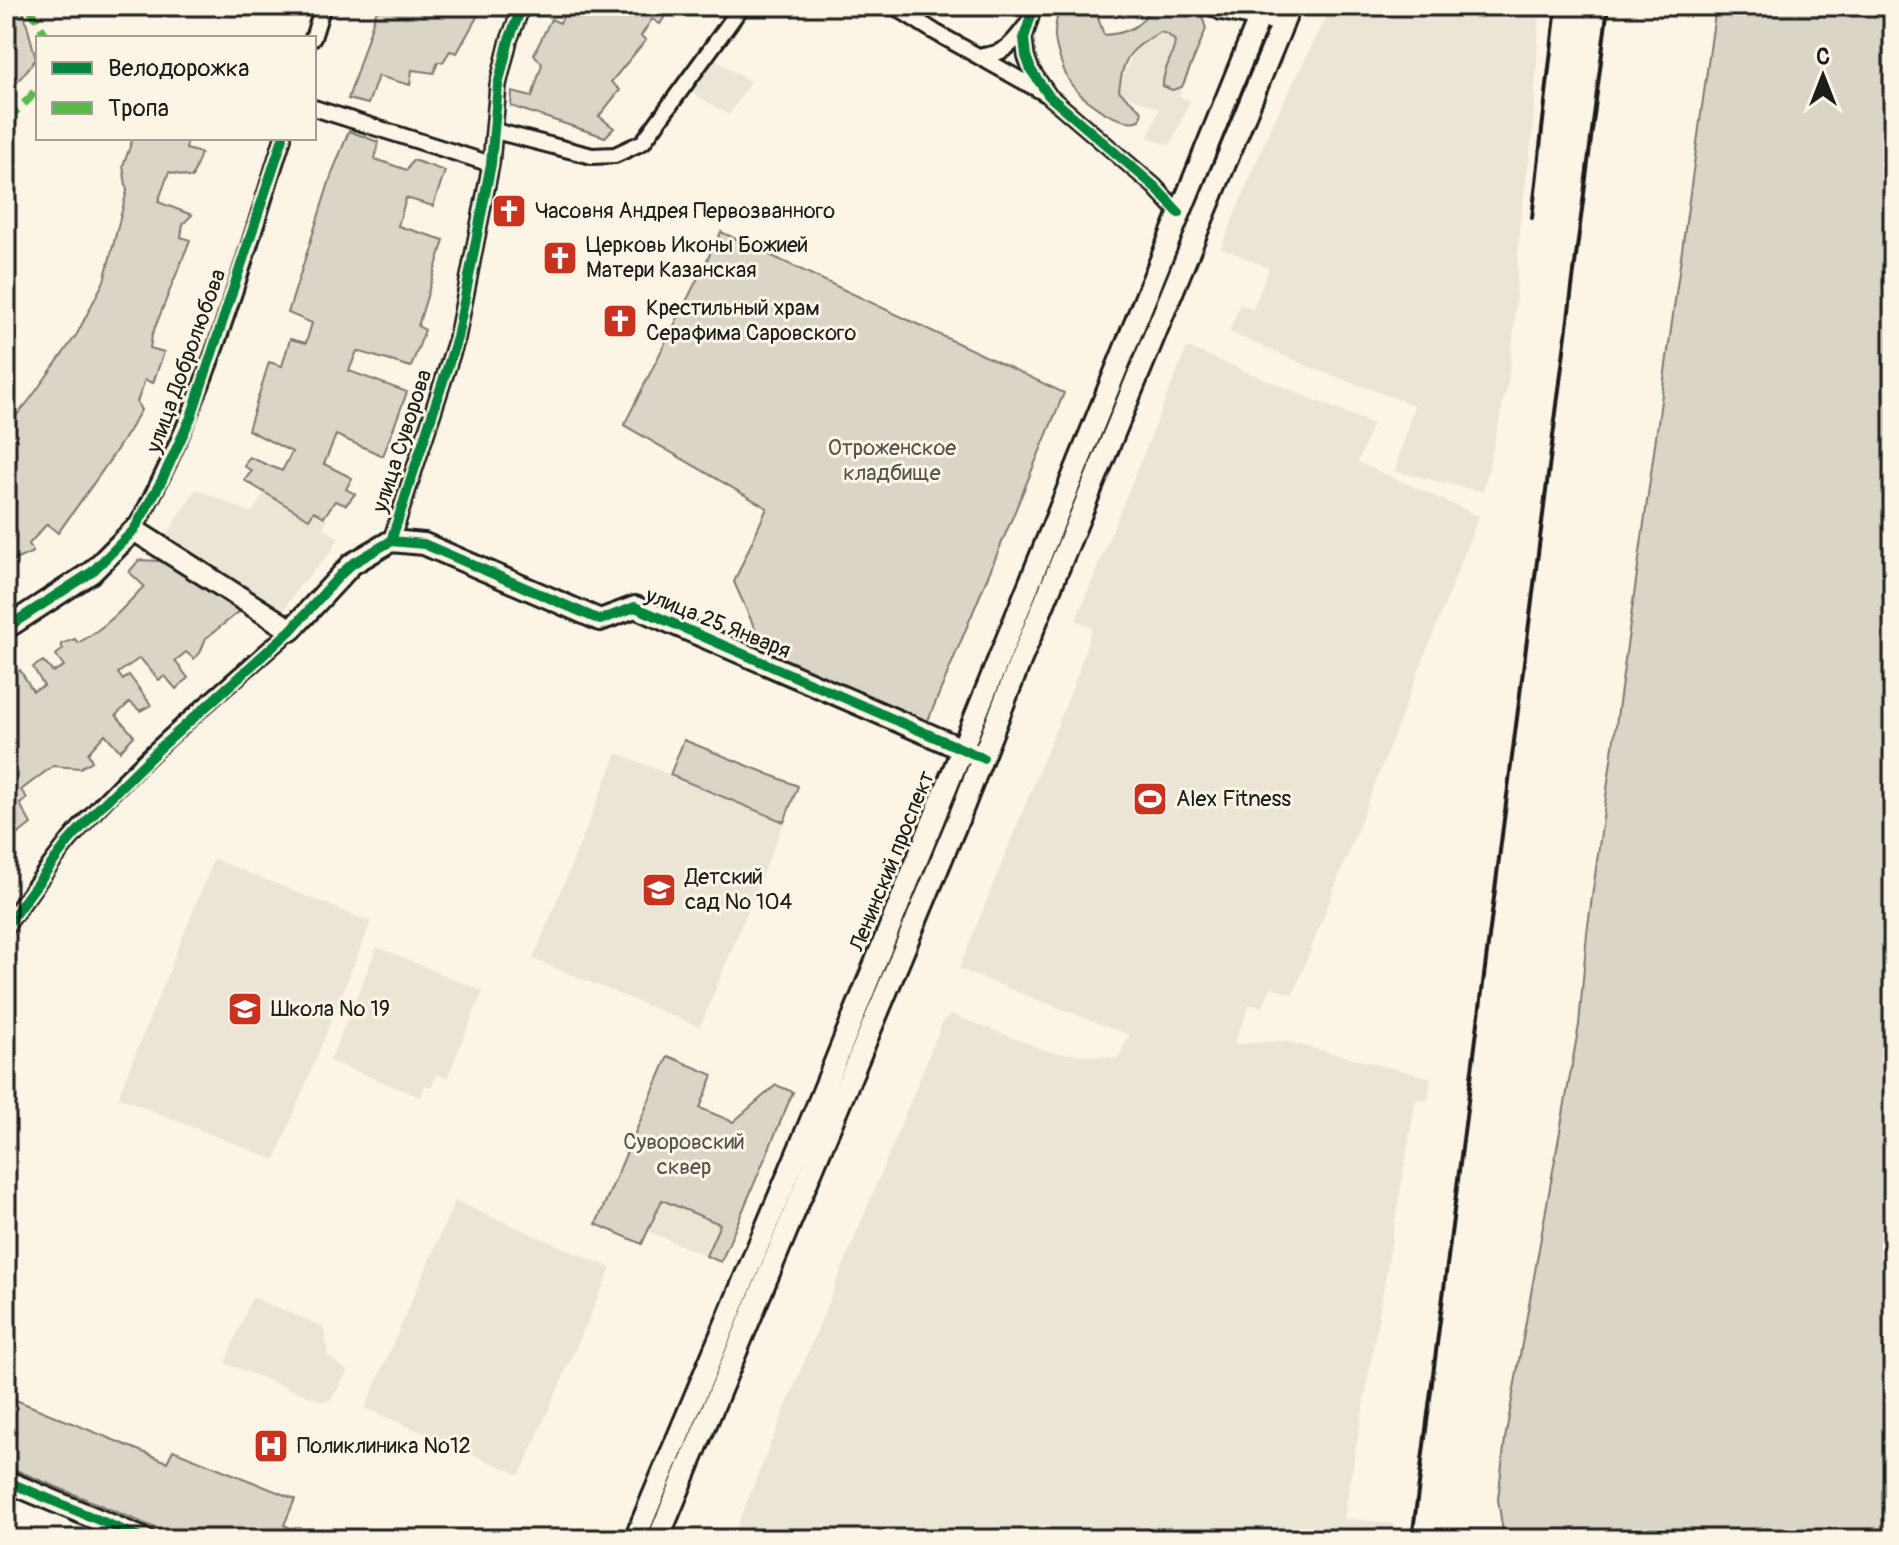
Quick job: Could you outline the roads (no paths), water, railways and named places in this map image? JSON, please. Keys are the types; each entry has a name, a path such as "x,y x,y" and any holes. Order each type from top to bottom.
{"main road":[{"name":"Ленинский проспект","path":"635,1539 820,1099 1261,13"},
{"name":"Ленинский проспект","path":"658,1539 983,758 1287,15"},
{"path":"1179,213 1192,220 1182,249 1184,264"},
{"path":"134,530 291,630"},
{"name":"улица Добролюбова","path":"6,628 92,572 134,530"},
{"name":"улица Суворова","path":"291,630 352,564 391,541"},
{"name":"улица 25 Января","path":"391,541 424,544 600,620 635,607 983,758"},
{"path":"6,1481 144,1539"}],"street":[{"path":"314,36 323,6"},
{"name":"улица Суворова","path":"391,541 457,338 491,164 498,85 509,40 522,6"},
{"path":"495,131 592,156 615,155 643,142 742,6"},
{"path":"894,6 1049,96 1154,186 1179,213"},
{"path":"1034,6 1024,38 1026,56 1031,70 1049,96"},
{"path":"1210,6 1221,12 1261,13"},
{"name":"Ленинский проспект","path":"1261,13 1287,15"},
{"path":"978,56 1002,52 1013,44 1027,24"},
{"path":"316,109 491,164"},
{"name":"улица Добролюбова","path":"134,530 162,480 191,417 282,140"},
{"name":"улица Суворова","path":"6,926 68,842 97,810 160,748 291,630"}],"railway":[{"path":"1532,218 1556,6"},
{"path":"1412,1539 1608,6"}],"place":[{"name":"Часовня Андрея Первозванного","path":"509,211"},
{"name":"Церковь Иконы Божией Матери Казанская","path":"560,258"},
{"name":"Крестильный храм Серафима Саровского","path":"620,321"},
{"name":"Alex Fitness","path":"1150,799"},
{"name":"Детский сад № 104","path":"659,890"},
{"name":"Школа № 19","path":"245,1009"},
{"name":"Поликлиника №12","path":"271,1446"}],"park label":[{"name":"Отроженское кладбище","path":"892,460"},
{"name":"Суворовский сквер","path":"684,1154"}]}
